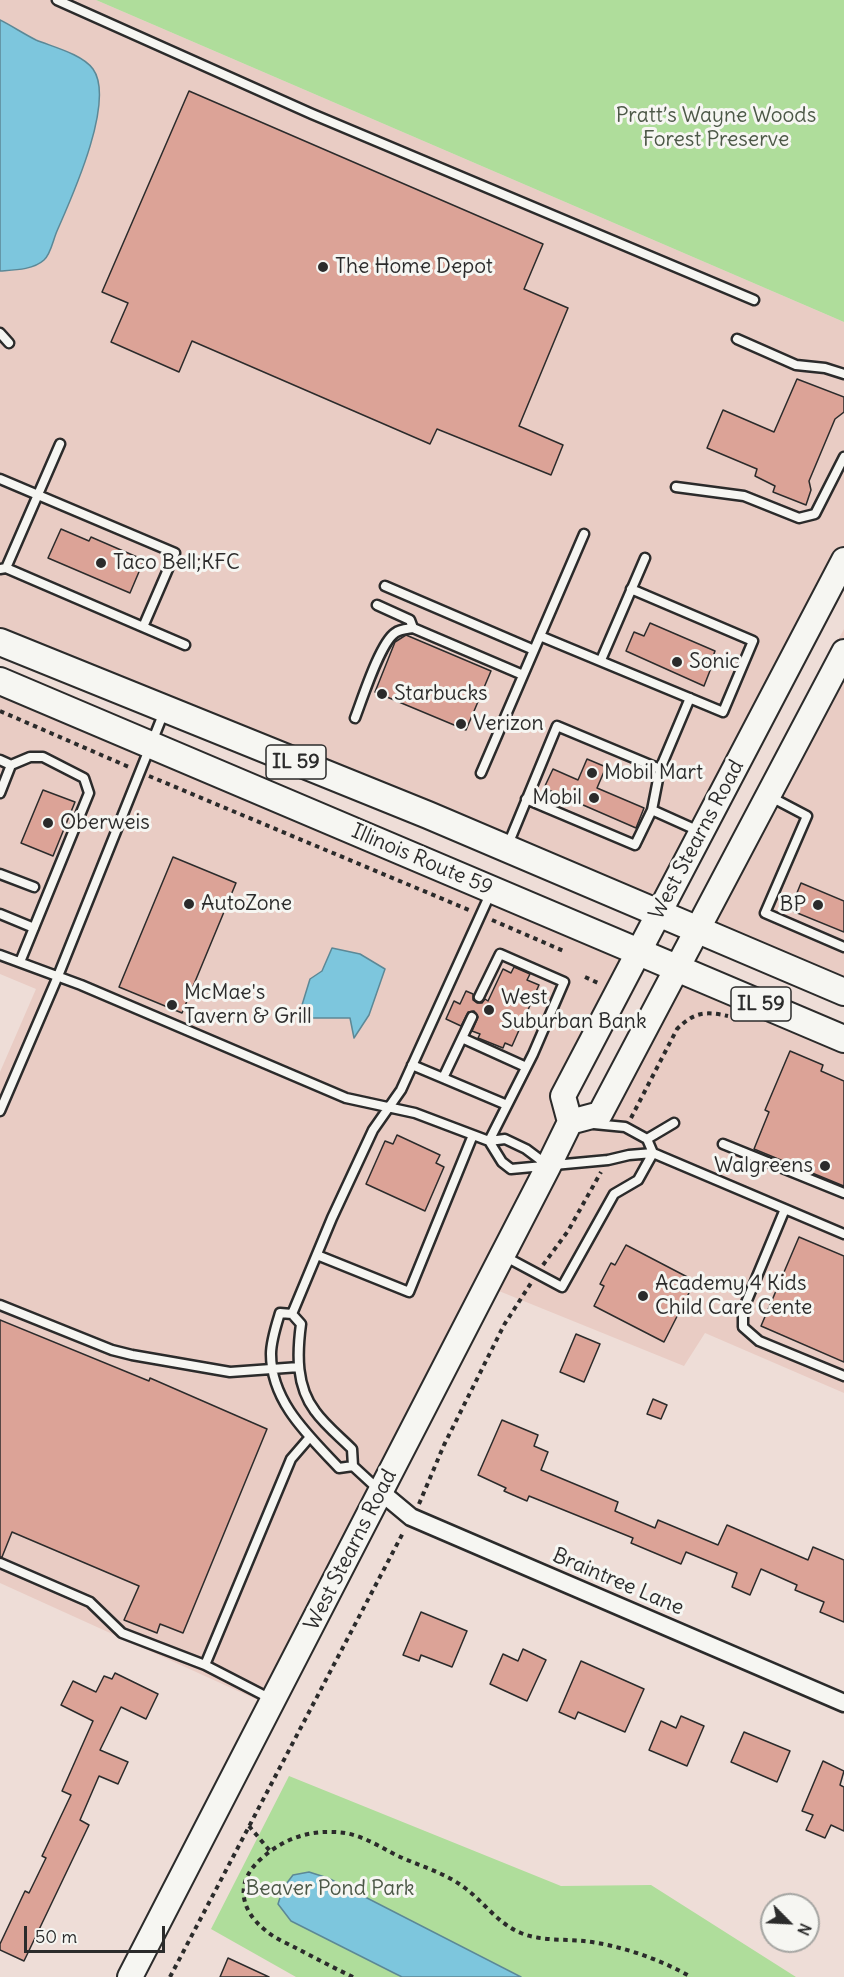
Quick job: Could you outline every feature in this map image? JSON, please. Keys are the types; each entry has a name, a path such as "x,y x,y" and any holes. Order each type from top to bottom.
{"main road":[{"name":"West Stearns Road","path":"130,1977 548,1167 570,1122 563,1096 844,560"},
{"name":"Illinois Route 59","path":"0,642 506,848 844,992"},
{"name":"West Stearns Road","path":"570,1122 600,1114 844,652"},
{"name":"Illinois Route 59","path":"0,681 844,1039"}],"street":[{"name":"Braintree Lane","path":"381,1492 411,1517 844,1703"}],"lane":[{"path":"57,0 312,114 754,300"},
{"path":"0,333 9,343"},
{"path":"737,339 796,365 825,368 844,374"},
{"path":"60,444 3,568 186,645"},
{"path":"676,487 744,496 800,518 815,514 844,457"},
{"path":"0,479 176,553 144,627"},
{"path":"481,772 584,534"},
{"path":"601,660 645,558"},
{"path":"385,586 534,650"},
{"path":"540,636 723,712 753,641 631,589"},
{"path":"377,605 410,620 413,628"},
{"path":"355,718 384,646 395,633 403,629 413,628 523,675"},
{"path":"526,799 635,845 652,810 660,769 690,698"},
{"path":"0,1111 58,976 165,709"},
{"path":"506,848 556,726 660,769"},
{"path":"0,793 11,765 30,757 43,757 84,778 89,793 20,962"},
{"path":"0,760 11,765"},
{"path":"769,796 807,816 765,913 844,947"},
{"path":"652,810 701,832"},
{"path":"0,874 34,887"},
{"path":"292,1314 373,1130 401,1090 492,890"},
{"path":"0,914 34,928"},
{"path":"479,997 500,954 564,982 533,1054 489,1141"},
{"path":"0,955 58,976 346,1098 415,1113 489,1141 507,1140 526,1149 548,1167"},
{"path":"443,1078 471,1017"},
{"path":"462,1038 526,1067"},
{"path":"412,1065 507,1105"},
{"path":"570,1122 626,1127 647,1139 653,1153"},
{"path":"647,1139 674,1123"},
{"path":"317,1255 409,1292 473,1135"},
{"path":"489,1141 502,1162 511,1170 653,1153 844,1234"},
{"path":"723,1144 844,1193"},
{"path":"503,1256 562,1287 614,1194 638,1180 653,1153"},
{"path":"785,1209 744,1310 743,1327 759,1341 844,1376"},
{"path":"0,1305 122,1352 230,1372 299,1368"},
{"path":"353,1467 339,1468 288,1409 277,1387 271,1353 280,1313 292,1314 301,1324 298,1350 299,1368 301,1381 314,1411 352,1449 353,1467 381,1492"},
{"path":"205,1665 291,1459 310,1437"},
{"path":"0,1563 90,1602 122,1633 205,1665 273,1701"}],"path":[{"path":"0,711 113,761"},
{"path":"177,787 462,907"},
{"path":"499,923 566,952"},
{"path":"626,1127 677,1029 688,1018 706,1012 737,1018"},
{"path":"170,1977 423,1498 444,1445 504,1324 568,1231 608,1160"},
{"path":"249,1826 270,1851"},
{"path":"353,1977 265,1931 247,1907 243,1893 245,1879 250,1868 277,1845 294,1837 332,1832 357,1835 395,1855 449,1877 466,1888 502,1922 518,1932 531,1937 587,1941 625,1950 691,1977"}],"shaded area":[{"path":"0,0 96,0 844,322 844,590 670,916 0,634"},
{"path":"844,629 844,993 687,927"},
{"path":"0,694 648,965 260,1701 0,1583 0,1072 36,989 0,974"},
{"path":"662,969 844,1046 844,1393 705,1333 684,1366 494,1289"}],"green space":[{"name":"Pratt’s Wayne Woods Forest Preserve","path":"96,0 844,0 844,322"},
{"name":"Beaver Pond Park","path":"289,1776 561,1886 651,1885 796,1977 296,1977 211,1929"}],"water":[{"path":"0,20 36,40 75,55 88,64 93,69 99,84 99,103 89,150 81,174 48,254 44,260 34,266 0,271"},
{"path":"332,948 360,954 385,969 369,1015 354,1038 350,1018 298,1018 310,979 322,971"},
{"path":"309,1872 328,1878 521,1977 402,1977 291,1921 278,1904 283,1888 293,1875"}],"building":[{"name":"The Home Depot","path":"189,91 543,244 524,289 568,308 519,426 563,445 551,475 437,429 430,444 192,341 179,372 111,342 128,303 102,292"},
{"path":"797,379 844,397 844,412 835,419 809,481 811,490 806,505 773,492 775,486 755,476 757,469 707,448 723,410 774,432"},
{"name":"Taco Bell;KFC","path":"61,529 89,541 91,537 144,560 130,593 48,558"},
{"path":"650,623 715,651 704,686 626,651 634,632 644,636"},
{"path":"406,635 491,671 466,730 375,692 395,642"},
{"name":"Mobil","path":"587,759 606,767 597,788 644,808 636,828 544,788 553,769 578,780"},
{"name":"Oberweis","path":"43,790 75,802 53,856 21,843"},
{"path":"173,857 236,883 182,1013 119,987"},
{"name":"BP","path":"801,883 844,901 844,932 790,910"},
{"name":"West Suburban Bank","path":"514,967 530,974 527,980 539,985 512,1046 505,1043 503,1048 478,1038 480,1034 472,1031 478,1017 474,1011 468,1012 461,1026 446,1019 454,1001 460,1004 466,991 473,994 473,1000 477,1003 482,1003 485,999 488,1001 503,969 511,973"},
{"name":"Walgreens","path":"790,1051 823,1065 821,1071 844,1081 844,1186 754,1149 769,1112 765,1110"},
{"path":"397,1135 440,1155 436,1163 444,1167 425,1211 366,1184 385,1141 393,1144"},
{"path":"799,1237 844,1256 844,1362 761,1326"},
{"name":"Academy 4 Kids Child Care Cente","path":"626,1245 695,1281 664,1342 594,1306 604,1286 600,1284 611,1263 615,1265"},
{"path":"0,1320 149,1381 150,1378 267,1429 183,1633 160,1624 157,1633 124,1620 139,1586 12,1532 2,1557 0,1557"},
{"path":"576,1334 600,1344 584,1382 560,1372"},
{"path":"653,1399 667,1405 661,1419 647,1414"},
{"path":"502,1420 538,1435 534,1446 548,1452 541,1470 618,1502 615,1511 655,1528 658,1520 718,1545 727,1525 808,1560 813,1547 844,1560 844,1622 820,1612 824,1602 795,1590 797,1585 761,1569 750,1595 732,1587 737,1573 686,1552 681,1564 631,1543 633,1538 529,1496 527,1501 504,1491 506,1488 478,1475"},
{"path":"421,1612 467,1631 452,1667 421,1655 419,1661 403,1655"},
{"path":"523,1649 546,1660 527,1701 490,1684 503,1654 518,1661"},
{"path":"581,1661 644,1689 625,1732 578,1712 575,1719 559,1712"},
{"path":"115,1673 158,1694 146,1719 121,1707 100,1750 128,1762 118,1784 99,1776 80,1820 89,1825 24,1961 0,1950 0,1944 25,1891 29,1893 46,1858 42,1856 71,1795 62,1791 93,1721 61,1705 73,1681 96,1692 104,1676 112,1679"},
{"path":"681,1716 704,1726 687,1766 649,1750 661,1721 676,1728"},
{"path":"744,1732 790,1751 777,1782 731,1762"},
{"path":"823,1761 844,1771 840,1785 844,1787 844,1831 831,1825 825,1838 806,1830 813,1815 802,1811"},
{"path":"228,1958 269,1977 220,1977"}],"place":[{"name":"The Home Depot","path":"323,267"},
{"name":"Taco Bell;KFC","path":"101,563"},
{"name":"Sonic","path":"677,662"},
{"name":"Starbucks","path":"382,694"},
{"name":"Verizon","path":"461,724"},
{"name":"Mobil Mart","path":"592,773"},
{"name":"Mobil","path":"594,798"},
{"name":"Oberweis","path":"48,823"},
{"name":"AutoZone","path":"189,904"},
{"name":"BP","path":"818,905"},
{"name":"McMae's Tavern & Grill","path":"172,1005"},
{"name":"West Suburban Bank","path":"489,1010"},
{"name":"Walgreens","path":"825,1166"},
{"name":"Academy 4 Kids Child Care Cente","path":"643,1296"}]}
